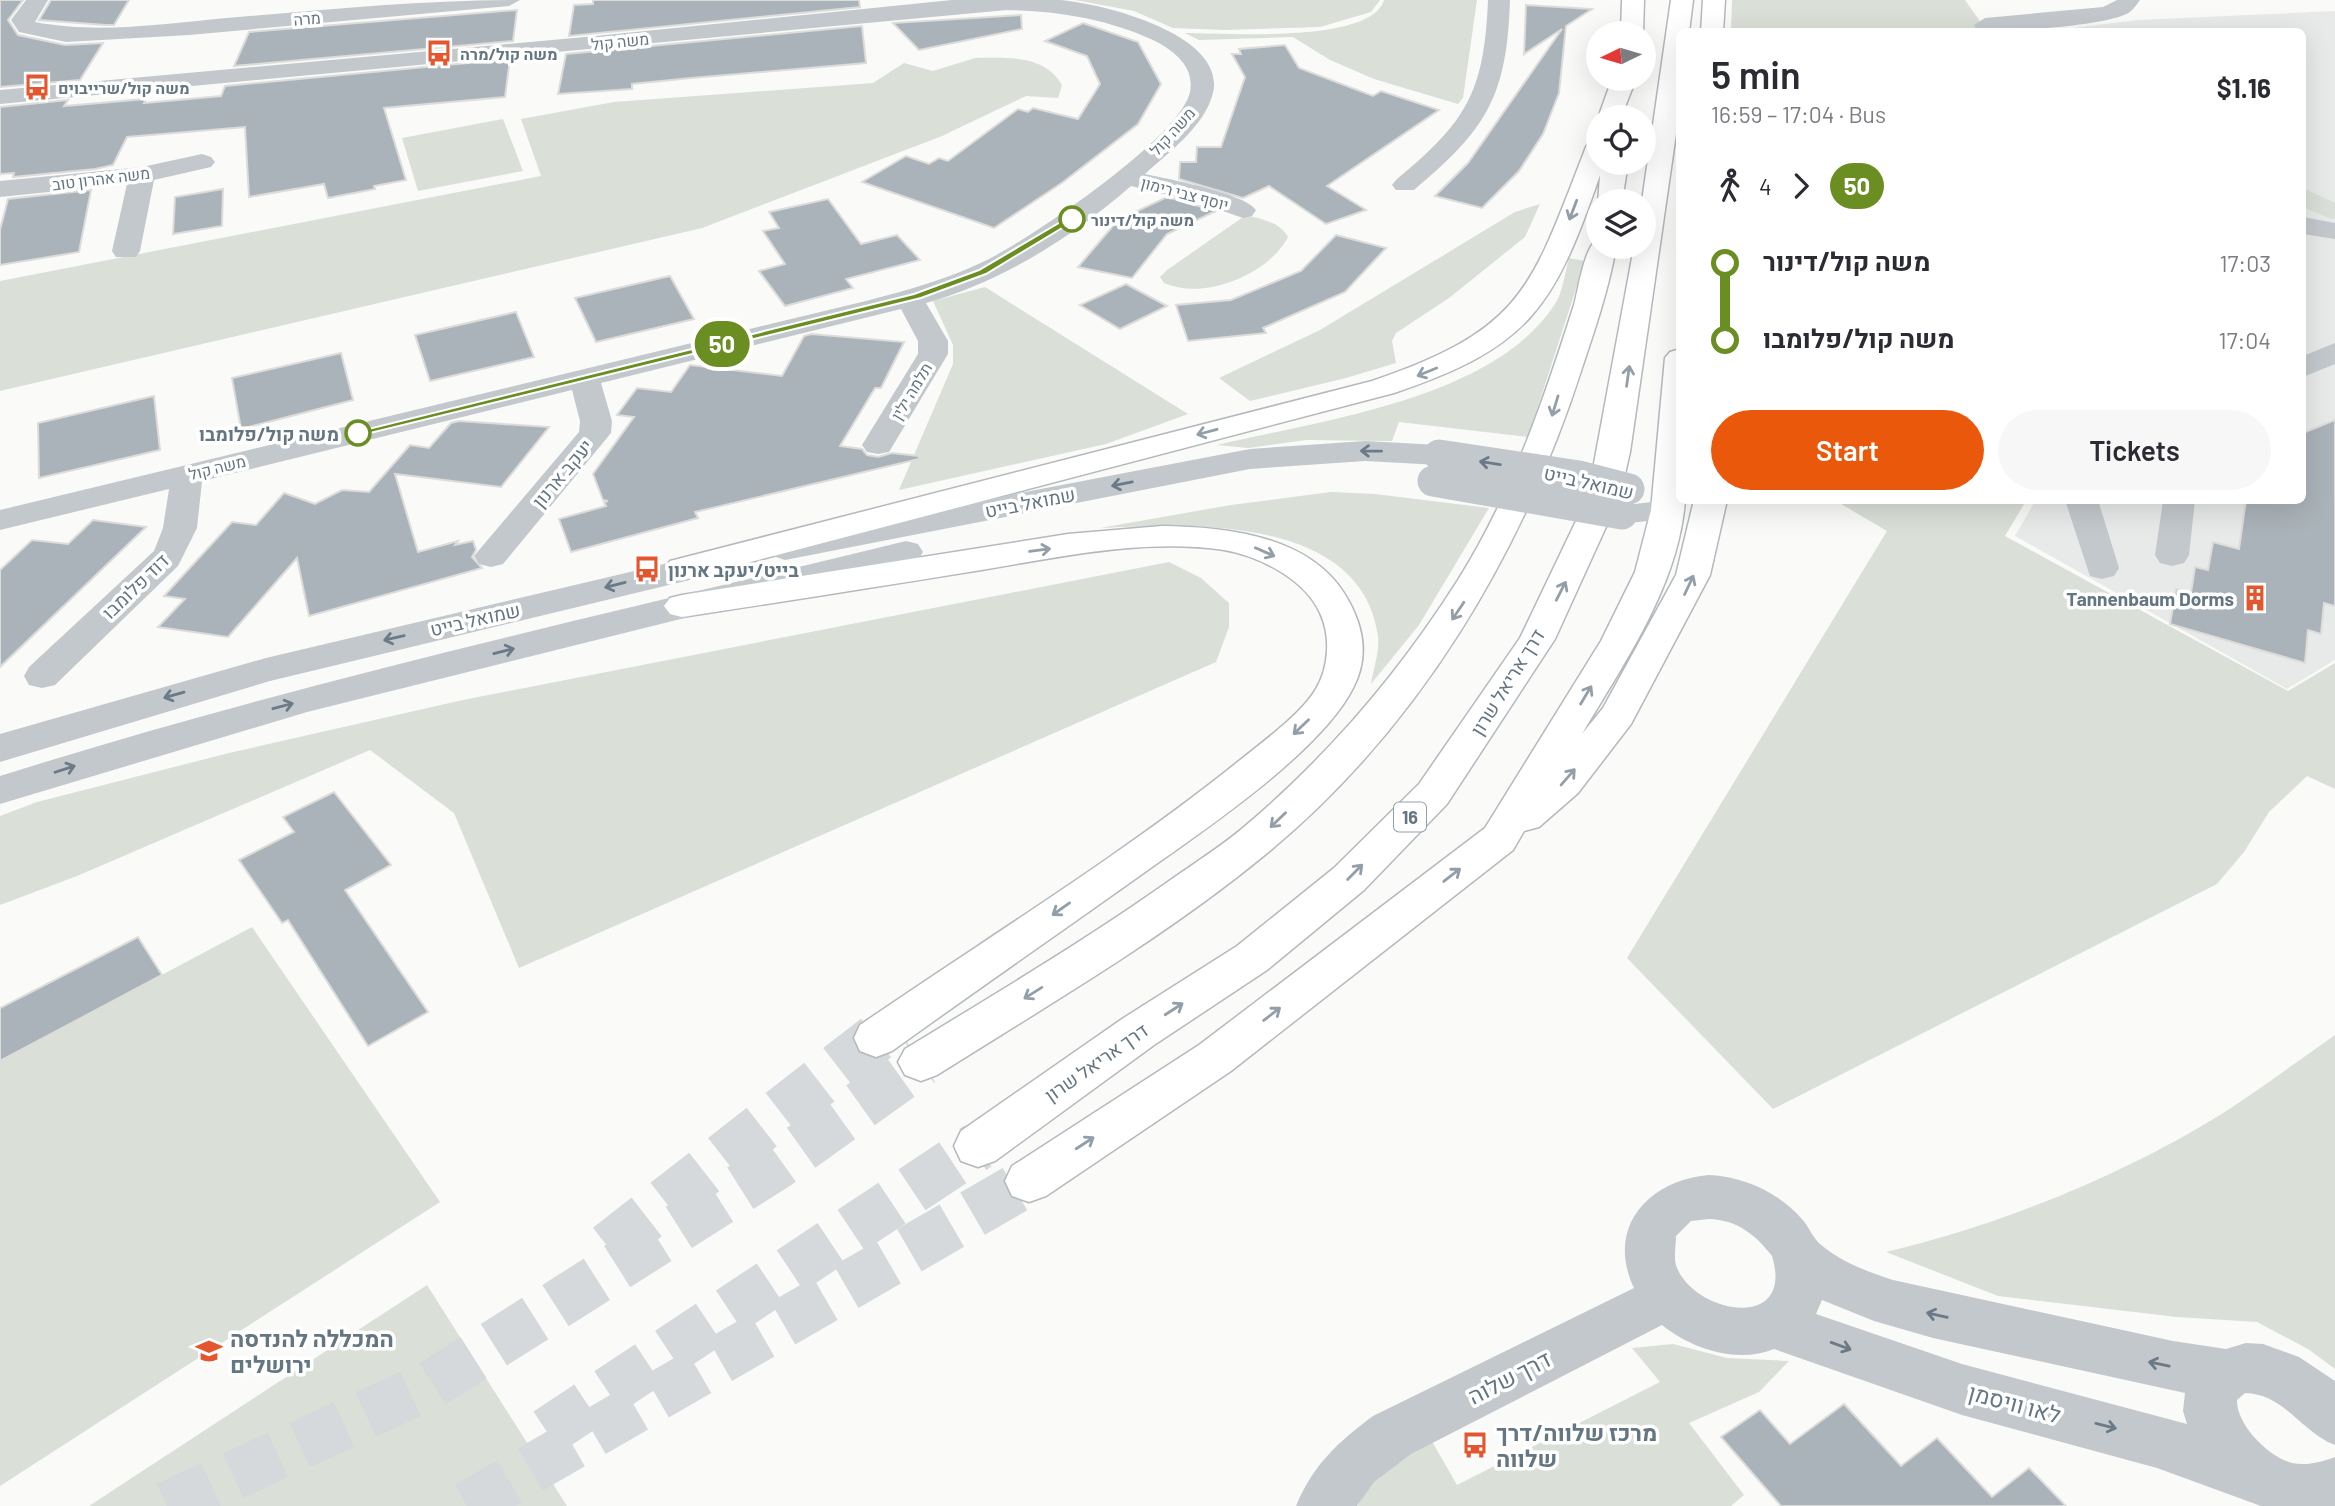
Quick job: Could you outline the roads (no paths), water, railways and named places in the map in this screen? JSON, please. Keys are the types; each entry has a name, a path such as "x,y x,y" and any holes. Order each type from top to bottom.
{"highway":[{"path":"1632,21 1633,0"},
{"name":"דרך אריאל שרון","path":"978,1146 1138,1032 1252,958 1349,879 1433,794 1488,716 1536,639 1584,544 1604,496 1614,453 1656,197 1676,116"},
{"path":"682,569 1383,387 1452,361 1499,332 1517,317 1536,293 1562,239 1587,175"},
{"path":"921,1062 1133,931 1266,832 1350,750 1404,687 1462,605 1515,510 1546,434 1598,259"},
{"path":"1499,839 1636,608 1652,572 1668,510 1676,409"},
{"path":"1028,1181 1215,1058 1499,839 1564,783 1618,715 1693,575 1710,504"},
{"path":"682,606 1031,551 1100,542 1187,537 1226,540 1255,548 1288,563 1316,583 1335,606 1343,625 1346,651 1341,671 1329,698 1295,733 1237,786 876,1038"}],"street":[{"name":"מרה","path":"37,0 22,20 27,27 66,35 189,29 509,0"},
{"path":"1405,185 1443,153 1472,123 1487,93 1498,34 1499,0"},
{"path":"1984,21 2105,14 2119,10 2129,0"},
{"name":"משה קול","path":"0,97 169,65 962,3 1048,5 1098,14 1145,28 1165,37 1188,56 1202,77 1200,97 1194,109 1162,145 1127,177 1060,228 995,266 951,286 0,520"},
{"path":"169,65 189,29"},
{"name":"משה אהרון טוב","path":"0,189 142,175 202,162"},
{"path":"126,251 142,175"},
{"name":"יוסף צבי רימון","path":"1127,177 1206,196 1244,210"},
{"path":"2306,226 2320,231 2335,231"},
{"name":"תלמה ילין","path":"878,445 933,354 933,341 909,298"},
{"path":"2306,366 2335,352"},
{"name":"יעקב ארנון","path":"491,556 595,433 596,421 584,378"},
{"name":"שמואל בייט","path":"0,748 266,670 682,569 1251,459 1365,451 1436,468 1668,510"},
{"name":"שמואל בייט","path":"0,790 94,760 306,700 904,552 1235,488 1436,468"},
{"name":"דוד פלומבו","path":"42,676 166,558 177,544 183,528 186,475"},
{"path":"2082,504 2102,568"},
{"path":"2172,555 2179,504"},
{"path":"1692,1198 1725,1198 1758,1210 1782,1232 1798,1257 1802,1277 1800,1297 1791,1313 1776,1326 1755,1333 1732,1333 1708,1327 1685,1314 1667,1297 1655,1276 1650,1255 1651,1236 1659,1218 1673,1205 1692,1198"},
{"path":"1798,1257 1857,1290 1923,1312 2131,1359 2227,1374"},
{"name":"דרך שלוה","path":"1324,1506 1354,1463 1392,1435 1667,1297"},
{"name":"לאו וויסמן","path":"1776,1326 1936,1381 2148,1437 2256,1475 2279,1487 2303,1492 2324,1490 2335,1484"},
{"path":"2256,1475 2236,1458 2222,1439 2213,1419 2211,1401 2215,1385 2227,1374 2243,1369 2284,1376 2305,1388 2335,1419"}],"tunnel":[{"path":"608,1247 876,1038"},
{"path":"167,1506 432,1384 777,1165 921,1062"},
{"path":"547,1432 978,1146"},
{"path":"467,1506 1029,1181"}],"place":[{"name":"משה קול/מרה","path":"439,53"},
{"name":"משה קול/שרייבוים","path":"37,87"},
{"name":"משה קול/דינור","path":"1072,219"},
{"name":"משה קול/פלומבו","path":"358,433"},
{"name":"בייט/יעקב ארנון","path":"647,569"},
{"name":"Tannenbaum Dorms","path":"2255,598"},
{"name":"המכללה להנדסה ירושלים","path":"209,1351"},
{"name":"מרכז שלווה/דרך שלווה","path":"1475,1445"}]}
